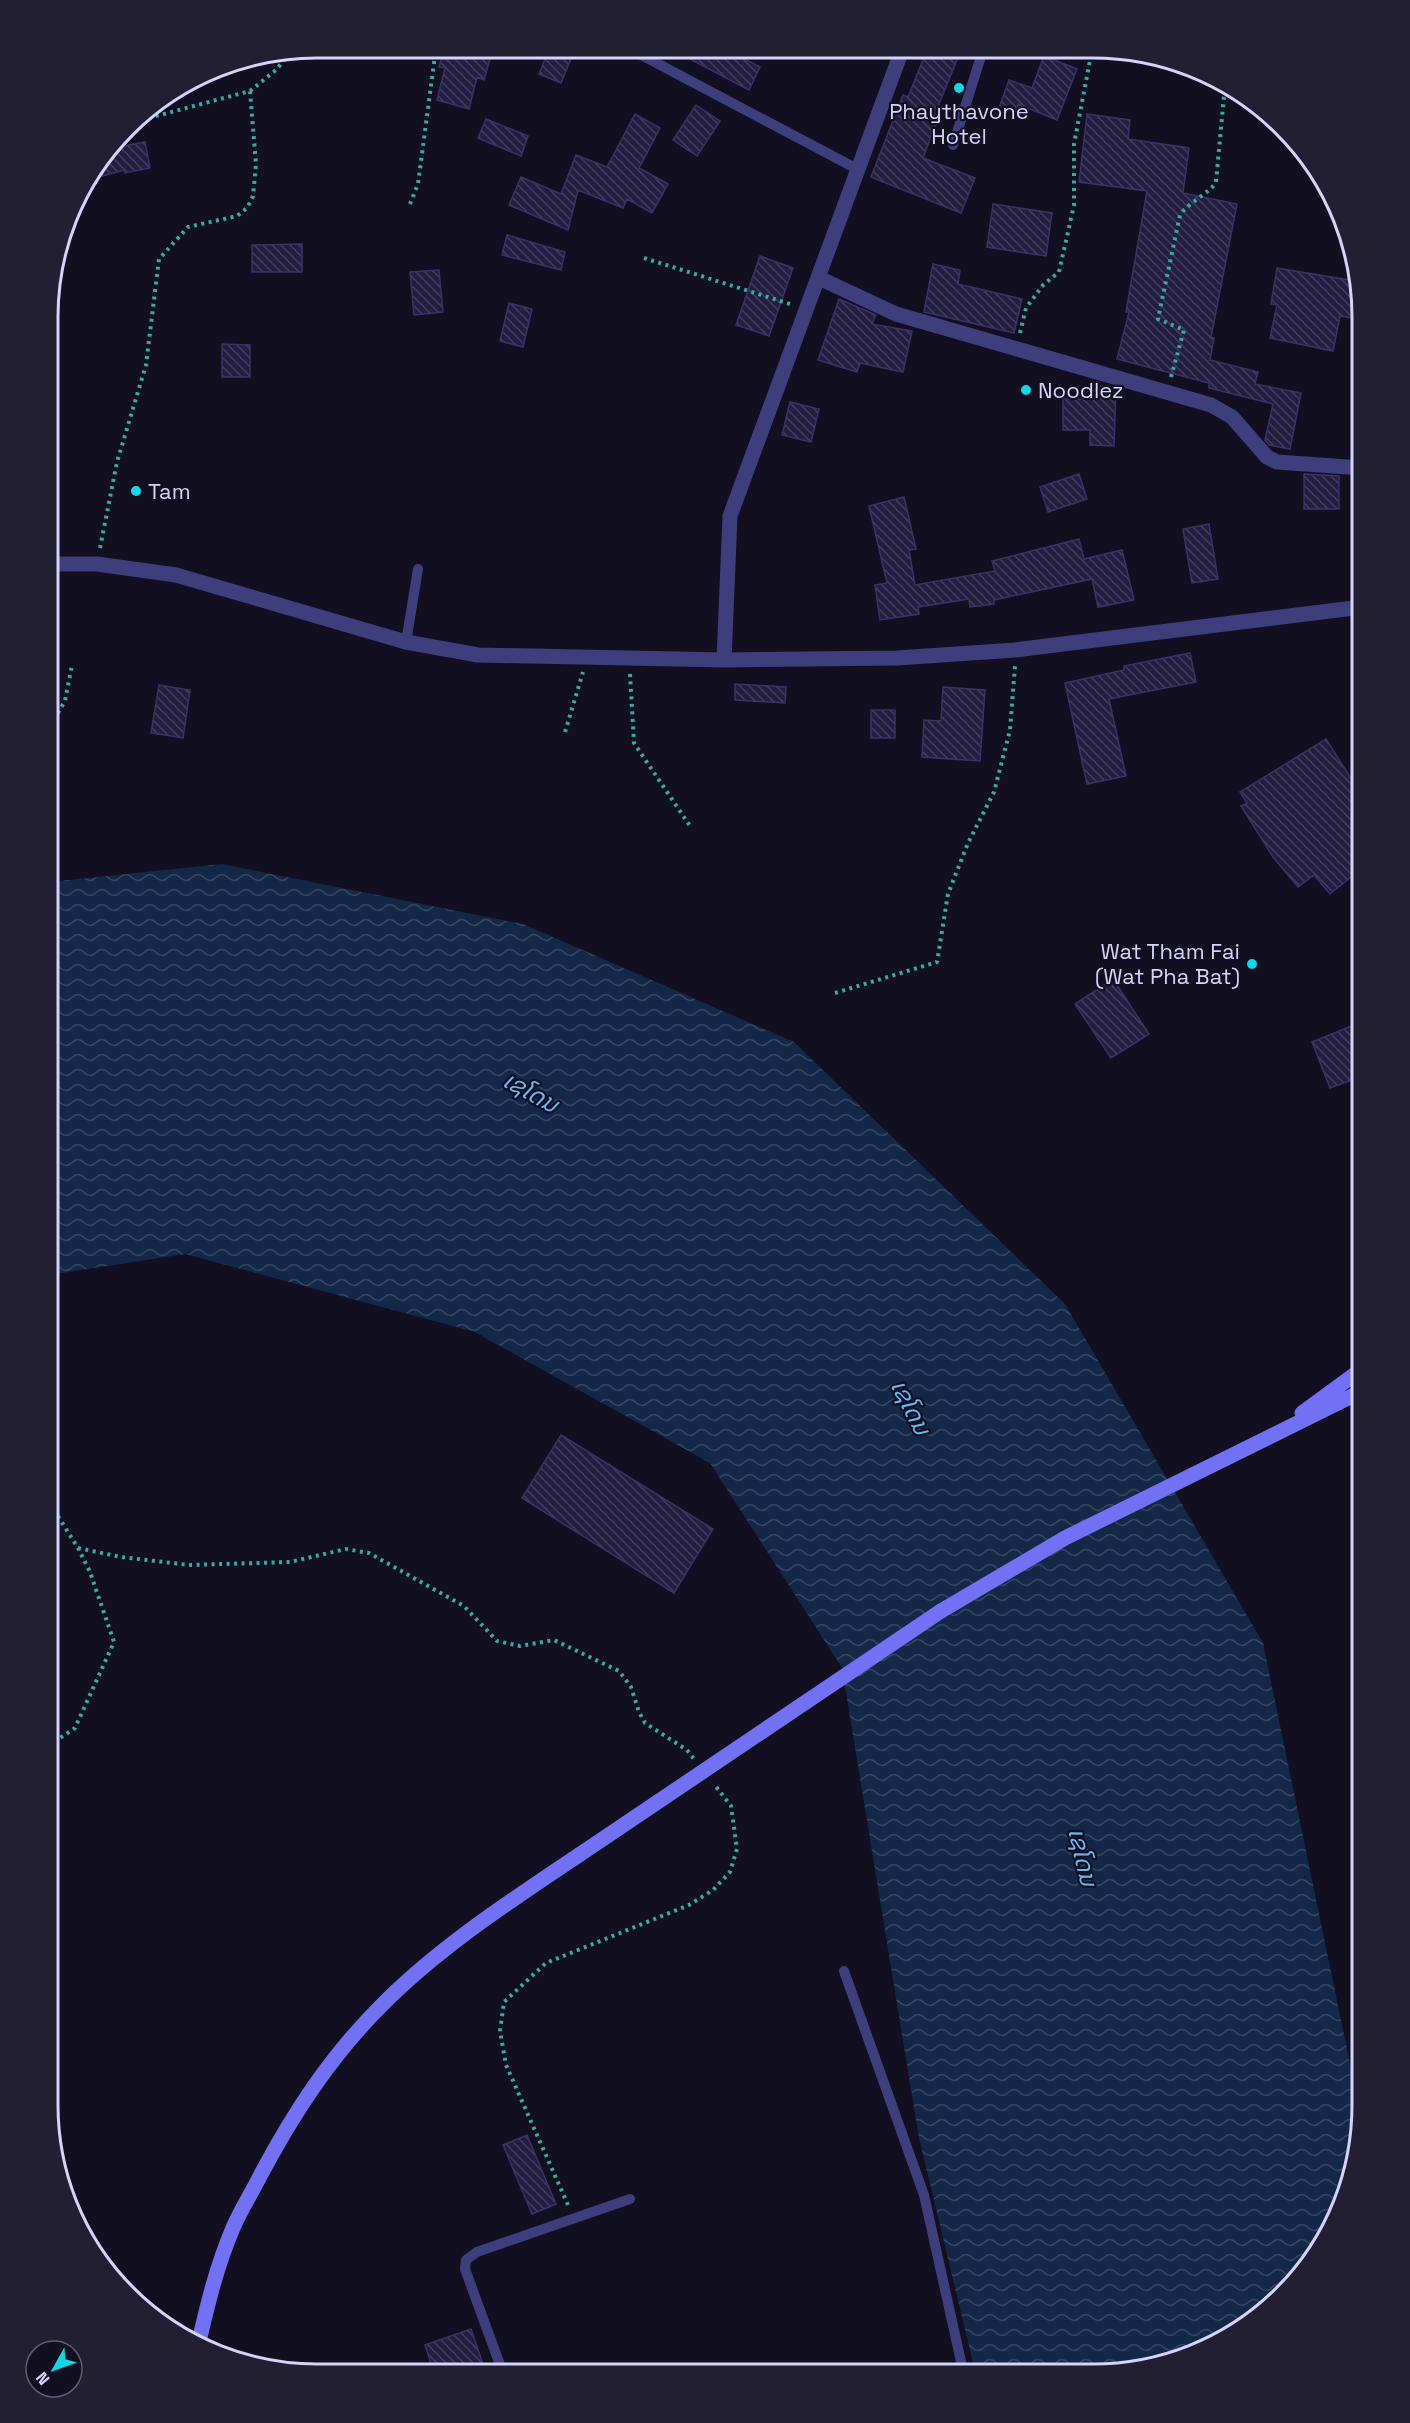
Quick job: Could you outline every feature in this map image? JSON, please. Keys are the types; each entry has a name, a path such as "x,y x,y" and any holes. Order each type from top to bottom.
{"street":[{"path":"724,660 730,516 899,58"},
{"path":"819,278 896,314 1016,351 1166,390 1211,405 1232,417 1246,429 1268,457 1277,462 1352,467"},
{"path":"58,564 97,564 177,575 406,642 478,655 724,660 897,658 1015,650 1352,608"},
{"path":"1263,1442 1352,1376"},
{"path":"200,2337 208,2304 233,2228 280,2136 344,2045 385,2002 431,1962 500,1908 941,1611 1065,1538 1352,1396"}],"lane":[{"path":"647,58 859,171"},
{"path":"952,145 980,58"},
{"path":"406,642 418,568"},
{"path":"844,1971 924,2195 962,2364"},
{"path":"500,2364 465,2269 466,2259 477,2252 630,2199"}],"path":[{"path":"410,204 418,184 435,58"},
{"path":"1016,351 1026,309 1043,285 1059,272 1074,205 1074,144 1090,58"},
{"path":"155,116 250,91 276,70 283,61"},
{"path":"97,564 117,462 146,365 159,259 188,227 237,216 247,208 254,196 256,164 250,91"},
{"path":"1166,390 1184,330 1158,319 1180,215 1186,206 1214,187 1216,182 1224,94"},
{"path":"644,258 806,309"},
{"path":"835,993 937,962 948,894 968,843 994,792 1010,730 1016,686 1015,650"},
{"path":"565,732 588,657"},
{"path":"629,658 634,743 690,826"},
{"path":"58,713 65,701 72,664"},
{"path":"58,1516 78,1548 114,1642 75,1728 58,1739"},
{"path":"78,1548 121,1557 189,1565 290,1562 346,1549"}],"water":[{"name":"ເຊໂດນ","path":"222,864 523,924 794,1042 1065,1304 1263,1643 1352,2073 1349,2140 1338,2189 1325,2220 1308,2250 1276,2289 1237,2321 1222,2330 1192,2345 1160,2356 1110,2364 973,2364 919,2138 842,1668 710,1463 475,1332 185,1254 58,1274 58,881"}],"building":[{"path":"441,58 490,58 484,80 477,77 469,109 437,100 445,68 439,67"},
{"path":"545,58 571,58 561,83 539,74"},
{"path":"688,58 743,58 760,67 749,90"},
{"path":"924,58 958,58 937,109 941,110 923,158 975,178 961,213 871,177 903,95 908,97"},
{"path":"1043,58 1049,58 1077,69 1057,120 1018,104 1015,113 999,108 1009,80 1032,88"},
{"path":"696,105 720,121 697,156 673,140"},
{"path":"635,114 660,128 639,168 668,184 652,213 627,199 623,208 578,190 568,230 509,205 521,177 561,194 576,155 607,167"},
{"path":"1087,114 1130,120 1128,139 1189,148 1183,193 1237,204 1211,337 1214,338 1210,360 1258,372 1255,384 1301,393 1290,449 1269,445 1265,440 1273,404 1209,388 1209,383 1117,359 1129,312 1126,312 1147,191 1079,182"},
{"path":"486,119 528,136 521,156 478,138"},
{"path":"145,142 150,168 125,173 124,170 100,177 112,160 124,146"},
{"path":"993,204 1052,213 1046,256 987,247"},
{"path":"507,235 565,252 561,270 502,255"},
{"path":"302,244 302,272 252,272 252,245"},
{"path":"760,256 793,268 769,336 736,325"},
{"path":"933,264 960,270 958,284 1022,299 1014,333 924,312"},
{"path":"1277,268 1349,280 1352,318 1340,316 1333,351 1270,338 1277,305 1271,304"},
{"path":"439,270 443,312 414,315 410,272"},
{"path":"839,299 876,315 872,324 912,331 903,372 860,363 857,372 818,360"},
{"path":"509,303 532,309 523,347 500,341"},
{"path":"222,344 250,345 250,377 222,377"},
{"path":"1091,385 1116,388 1114,446 1090,445 1090,430 1063,430 1063,399 1091,399"},
{"path":"790,402 819,409 811,442 782,435"},
{"path":"1079,474 1087,499 1048,512 1040,487"},
{"path":"1304,474 1339,476 1339,509 1304,509"},
{"path":"904,497 916,549 909,550 915,585 995,571 992,561 1079,539 1084,559 1122,550 1134,600 1098,607 1092,579 994,600 994,604 970,607 969,599 918,607 919,614 880,620 875,585 887,583 869,506"},
{"path":"1209,524 1218,579 1192,583 1183,529"},
{"path":"1190,653 1196,682 1109,699 1126,776 1087,784 1065,683 1124,670 1124,666"},
{"path":"735,684 786,687 785,703 735,700"},
{"path":"159,685 190,690 183,738 151,733"},
{"path":"943,687 985,690 980,761 922,757 924,720 941,721"},
{"path":"871,710 895,710 895,738 871,738"},
{"path":"1326,739 1352,780 1352,876 1330,894 1314,875 1298,887 1273,857 1241,806 1247,803 1240,792"},
{"path":"1113,979 1149,1034 1111,1058 1075,1004"},
{"path":"1352,1026 1352,1080 1330,1088 1312,1042"},
{"path":"561,1435 713,1529 674,1593 522,1498"},
{"path":"527,2135 556,2204 532,2214 503,2145"},
{"path":"471,2329 483,2364 431,2364 425,2345"}],"place":[{"name":"Phaythavone Hotel","path":"959,88"},
{"name":"Noodlez","path":"1026,390"},
{"name":"Tam","path":"136,491"},
{"name":"Wat Tham Fai (Wat Pha Bat)","path":"1252,964"}]}
